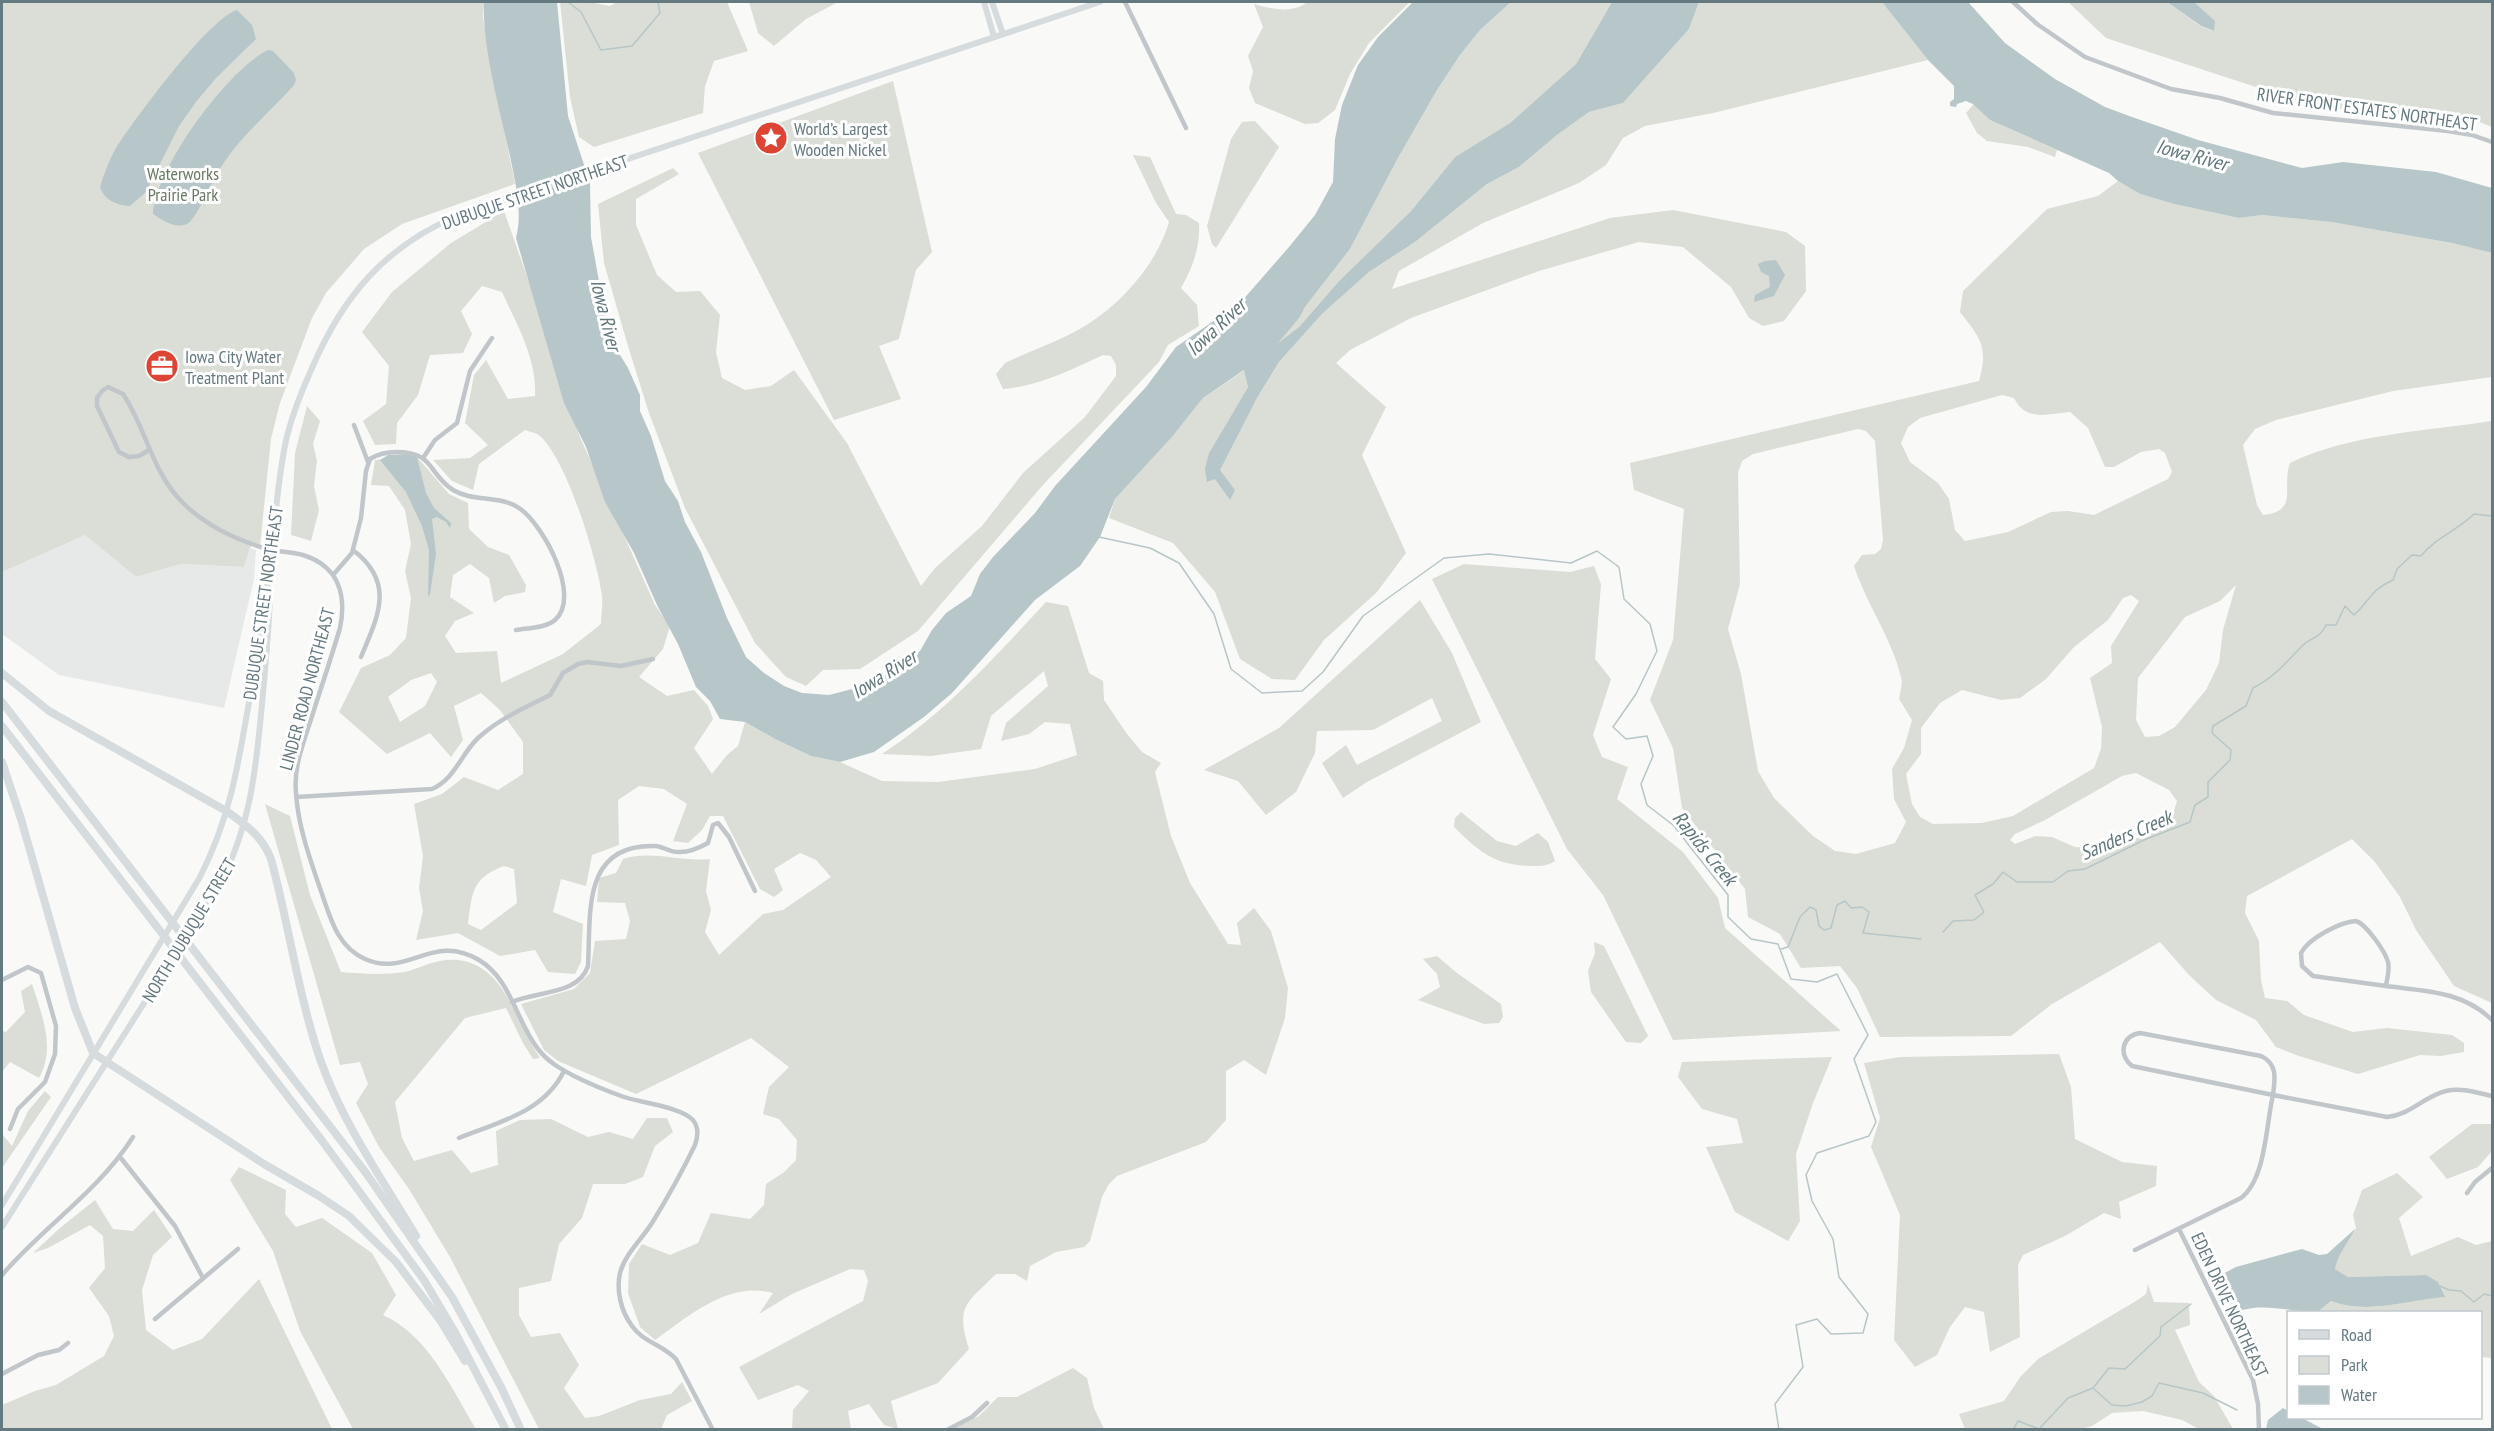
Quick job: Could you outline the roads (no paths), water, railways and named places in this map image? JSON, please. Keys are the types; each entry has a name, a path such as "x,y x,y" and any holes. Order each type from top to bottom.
{"highway":[{"path":"2,673 49,711 228,812 245,824 263,842 271,859 313,1036 329,1083 351,1128 452,1297 496,1377 521,1430"},
{"path":"2,702 366,1173 452,1297"},
{"path":"2,726 367,1200 436,1299 506,1430"},
{"path":"2,762 21,819 75,1008 93,1053 264,1164 332,1204 361,1226 396,1262 440,1320 499,1414"}],"main road":[{"path":"984,2 994,37"},
{"path":"992,2 1003,34"},
{"name":"DUBUQUE STREET NORTHEAST","path":"168,930 213,852 228,812 261,633 287,436 302,391 337,315 369,274 407,243 450,219 1101,2"},
{"name":"NORTH DUBUQUE STREET","path":"2,1227 228,870 245,824 258,750 270,608 271,559"},
{"name":"NORTH DUBUQUE STREET","path":"2,1205 168,930"}],"street":[{"path":"1125,2 1186,128"},
{"name":"RIVER FRONT ESTATES NORTHEAST","path":"2013,2 2037,24 2085,57 2171,89 2220,98 2273,113 2448,131 2493,142"},
{"path":"423,458 435,440 457,423 470,371 492,338"},
{"path":"149,450 139,456 129,457 119,452 97,406 97,398 102,391 108,387 123,393 164,479 181,501 197,516 231,536 272,550 310,557 333,574 351,557 361,518 368,462 354,425"},
{"path":"368,462 373,457 384,453 411,453 423,458 453,490 500,500 520,508 536,525 554,555 565,599 562,612 547,624 516,630"},
{"path":"353,550 369,564 377,579 380,593 379,610 361,657"},
{"name":"LINDER ROAD NORTHEAST","path":"333,574 342,591 343,613 298,761 296,797 306,842 333,927 349,949 365,959 390,964 406,962 432,951 460,952 478,959 493,971 539,1051 564,1071 623,1097 680,1112 696,1125 698,1136 695,1145 651,1224 626,1260 620,1275 619,1291 623,1308 633,1328 676,1359 712,1430"},
{"path":"296,797 432,789 449,777 472,745 484,733 528,704 550,695 558,680 568,669 584,662 621,666 653,659"},
{"path":"512,1002 533,994 566,988 583,977 588,966 596,877 604,863 616,855 639,846 660,846 677,852 694,850 708,843 713,825 718,823 729,837 754,891"},
{"path":"2386,986 2388,962 2361,922 2353,921 2341,925 2308,943 2301,953 2303,969 2313,976 2457,997 2475,1005 2493,1020"},
{"path":"2,980 28,968 41,973 57,1033 56,1053 47,1077 40,1089 18,1109 10,1129"},
{"path":"2135,1250 2241,1198 2253,1187 2259,1172 2273,1095 2276,1077 2269,1060 2261,1056 2140,1033 2130,1037 2124,1045 2125,1059 2137,1068 2273,1095 2387,1117 2402,1115 2434,1095 2448,1090 2464,1090 2493,1096"},
{"path":"459,1138 531,1108 554,1089 564,1071"},
{"path":"2,1275 44,1230 94,1187 120,1157 133,1137"},
{"path":"120,1157 179,1232 203,1278"},
{"path":"2467,1193 2475,1182 2493,1168"},
{"name":"EDEN DRIVE NORTHEAST","path":"2179,1228 2253,1380 2258,1404 2259,1430"},
{"path":"155,1319 238,1249"},
{"path":"2,1374 38,1355 59,1350 68,1343"},
{"path":"947,1430 972,1417 987,1403"}],"water":[{"name":"Iowa River","path":"484,2 557,2 568,116 590,183 591,237 604,309 617,350 640,395 640,411 651,436 665,481 678,501 685,522 701,552 727,618 746,657 784,686 802,693 829,695 860,687 872,687 883,678 890,667 920,651 932,630 946,613 971,596 980,574 993,557 1146,387 1176,347 1241,302 1289,247 1315,215 1333,182 1335,139 1342,105 1358,65 1378,37 1413,2 1511,2 1480,30 1460,55 1398,158 1350,249 1278,343 1299,327 1339,281 1411,211 1455,157 1510,123 1576,64 1612,2 1699,2 1689,29 1623,103 1589,112 1519,167 1487,184 1415,242 1369,272 1322,314 1279,362 1257,398 1220,470 1235,490 1230,500 1215,479 1207,482 1205,469 1209,453 1248,387 1244,370 1203,398 1172,437 1115,499 1100,537 1080,566 1035,600 952,693 924,717 874,752 840,762 811,756 745,722 720,719 710,701 696,687 634,553 605,502 586,447 564,403 516,238 519,218 518,197 489,58"},
{"name":"Iowa River","path":"1882,2 1968,2 2005,43 2055,79 2105,107 2198,140 2302,168 2343,162 2436,172 2492,188 2492,253 2452,243 2331,222 2262,215 2239,218 2140,194 2109,173 1990,120 1973,104 1966,101 1957,104 1956,107 1950,106 1950,102 1954,99 1954,86 1928,60"},
{"path":"2167,2 2194,2 2215,21 2214,31 2201,26"},
{"path":"237,10 252,25 256,39 216,78 196,102 179,126 146,192 130,206 111,201 100,187 116,148 138,116 191,50 224,17"},
{"path":"268,50 273,51 294,73 296,80 294,85 233,150 220,168 190,222 181,226 176,225 153,214 166,172 196,123 233,78 251,61"},
{"path":"1776,260 1785,275 1774,296 1754,302 1755,295 1770,287 1769,276 1761,272 1758,264"},
{"path":"407,454 417,457 426,493 434,508 451,523 450,528 446,522 437,517 432,519 436,554 428,597 429,550 422,526 406,492 380,460 388,455"},
{"path":"2355,1229 2335,1269 2348,1277 2426,1275 2438,1282 2445,1297 2373,1307 2345,1305 2331,1301 2320,1311 2265,1307 2232,1314 2216,1281 2219,1276 2236,1267 2302,1249 2319,1255 2327,1254"},
{"path":"2283,1408 2287,1410 2287,1419 2304,1419 2323,1429 2266,1429 2268,1420"}],"waterway":[{"path":"568,2 581,12 601,50 632,46 660,13 658,2"},
{"name":"Sanders Creek","path":"1943,932 1953,921 1974,920 1984,912 1975,895 1993,884 2003,872 2017,882 2053,882 2068,871 2085,869 2144,840 2190,822 2195,805 2208,797 2208,782 2230,760 2231,750 2212,733 2213,726 2246,706 2253,688 2273,675 2306,643 2318,636 2326,625 2336,625 2345,606 2354,615 2374,592 2393,580 2397,569 2412,555 2421,556 2433,544 2474,514 2492,516"},
{"name":"Rapids Creek","path":"1099,537 1150,548 1179,563 1214,614 1231,669 1262,693 1302,691 1323,672 1363,616 1444,558 1489,554 1571,563 1597,551 1619,567 1624,599 1650,624 1657,651 1636,694 1613,727 1626,739 1647,736 1653,756 1641,784 1647,805 1673,825 1728,895 1728,917 1751,939 1778,944 1791,979 1817,982 1837,974 1868,1035 1854,1059 1876,1122 1869,1136 1817,1153 1806,1175 1812,1201 1833,1239 1839,1277 1868,1314 1863,1333 1831,1334 1817,1319 1796,1325 1803,1367 1775,1404 1779,1430"},
{"name":"Sanders Creek","path":"1781,949 1788,947 1800,917 1810,907 1816,910 1819,926 1824,930 1831,928 1837,905 1845,901 1851,908 1862,907 1869,912 1863,933 1921,939"},
{"path":"2440,1286 2449,1290 2461,1291 2474,1302 2484,1294 2492,1296"},
{"path":"2013,1430 2018,1421 2039,1429 2068,1398 2093,1388 2109,1368 2125,1369 2160,1336 2161,1327 2191,1304"},
{"path":"2094,1389 2112,1405 2126,1406 2142,1402 2152,1396 2159,1383 2203,1393 2237,1410"}],"place":[{"name":"World’s Largest Wooden Nickel","path":"771,138"},
{"name":"Iowa City Water Treatment Plant","path":"162,366"}],"park label":[{"name":"Waterworks Prairie Park","path":"183,183"}]}
